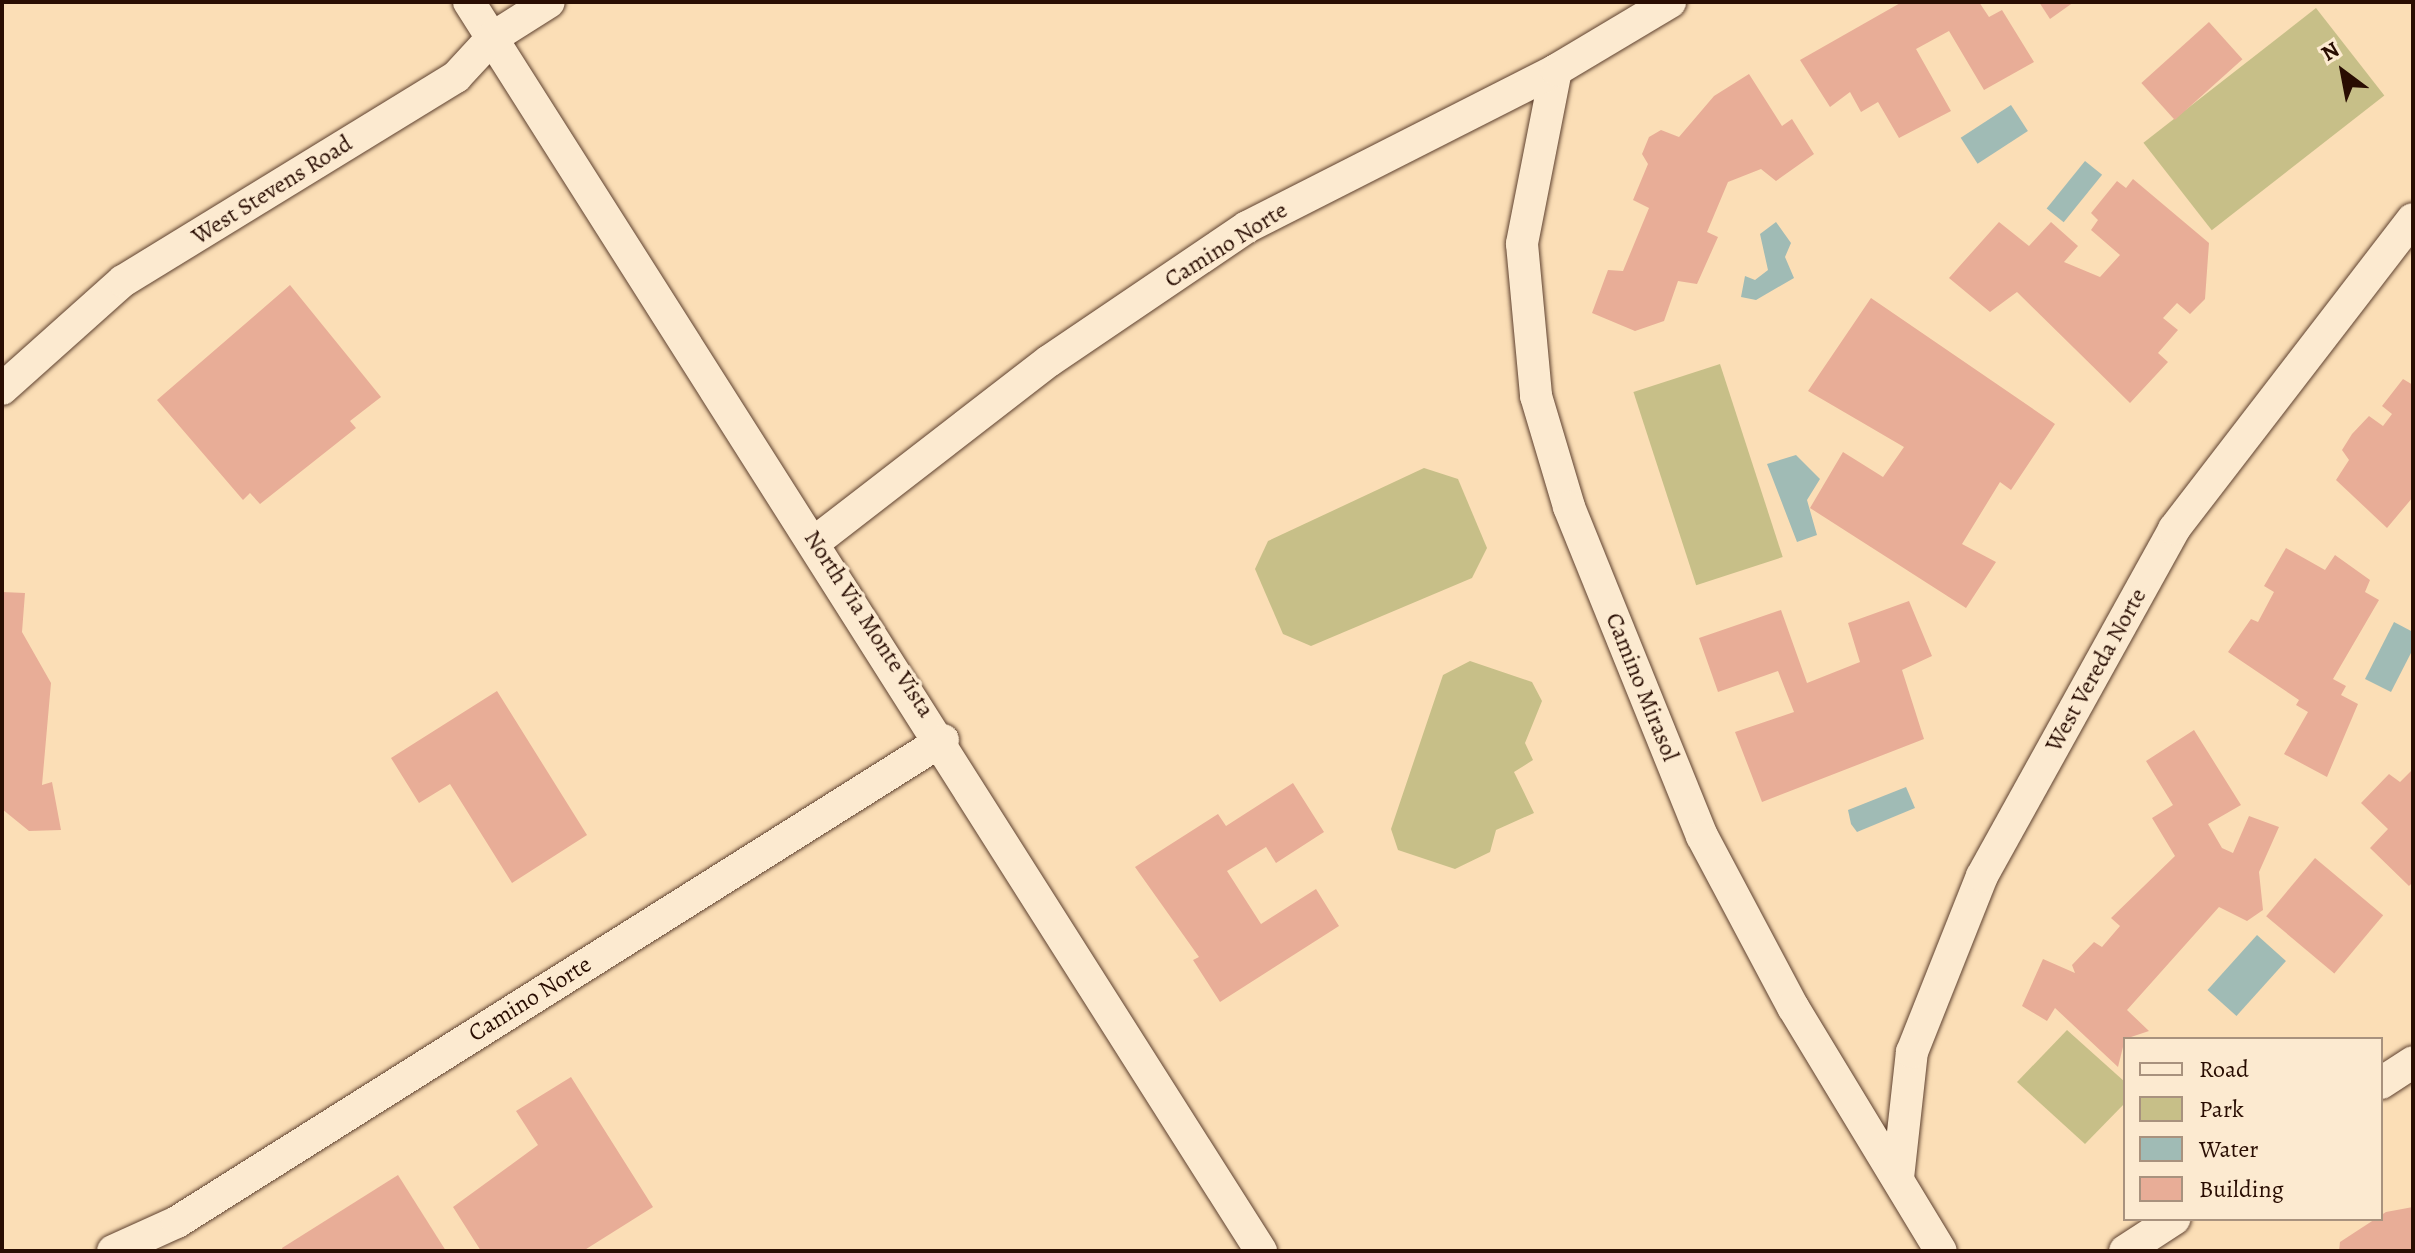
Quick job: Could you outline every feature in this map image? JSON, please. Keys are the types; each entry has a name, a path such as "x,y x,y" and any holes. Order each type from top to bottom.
{"street":[{"name":"North Via Monte Vista","path":"469,2 943,740 1261,1251"},
{"name":"West Stevens Road","path":"2,389 123,281 456,77 492,38 549,2"},
{"name":"Camino Norte","path":"816,541 1049,361 1247,227 1556,70 1670,2"},
{"name":"Camino Mirasol","path":"1556,70 1522,244 1536,396 1569,507 1702,836 1793,1007 1941,1251"},
{"name":"West Vereda Norte","path":"1898,1178 1912,1052 1982,876 2174,529 2413,219"},
{"name":"Camino Norte","path":"113,1251 177,1222 943,740"},
{"path":"2383,1082 2413,1062"},
{"path":"2125,1251 2171,1221"}],"green space":[{"path":"2316,8 2384,95 2212,230 2143,143"},
{"path":"1720,364 1783,557 1696,585 1633,392"},
{"path":"1424,468 1458,479 1487,548 1472,578 1311,646 1283,634 1255,569 1268,541"},
{"path":"1470,661 1532,682 1542,701 1525,743 1533,760 1514,772 1534,813 1496,830 1490,852 1455,869 1398,850 1391,829 1443,675"},
{"path":"2067,1030 2123,1080 2123,1105 2085,1144 2017,1082"}],"water":[{"path":"2011,105 2028,131 1978,164 1961,138"},
{"path":"2085,161 2102,175 2064,222 2047,208"},
{"path":"1776,222 1791,243 1785,257 1794,278 1756,300 1741,297 1745,276 1755,280 1768,270 1760,234"},
{"path":"1796,455 1820,479 1807,500 1817,535 1797,542 1767,464"},
{"path":"2394,622 2413,632 2413,649 2391,692 2365,679"},
{"path":"1906,787 1915,808 1857,832 1851,824 1848,810"},
{"path":"2257,935 2286,961 2236,1016 2207,990"}],"building":[{"path":"1902,2 1979,2 1989,17 2002,10 2034,62 1984,90 1949,31 1916,49 1951,111 1899,138 1878,102 1861,112 1850,92 1830,107 1800,60"},
{"path":"2039,2 2074,2 2050,19"},
{"path":"2209,22 2242,59 2175,120 2141,83"},
{"path":"1749,74 1782,126 1792,119 1814,154 1776,181 1761,169 1728,182 1707,232 1718,237 1697,284 1678,281 1664,321 1635,331 1592,313 1608,270 1623,271 1649,208 1633,200 1648,164 1642,154 1649,137 1661,130 1679,137 1714,96"},
{"path":"2133,179 2209,243 2205,299 2190,314 2177,303 2163,318 2178,330 2158,353 2168,362 2130,403 2017,292 1990,312 1949,278 1999,222 2029,246 2051,222 2078,246 2064,262 2100,277 2120,255 2091,230 2098,220 2091,213 2117,181 2126,188"},
{"path":"290,285 381,397 350,421 356,428 260,504 250,493 243,500 157,400"},
{"path":"1871,298 2055,424 2011,490 2000,482 1962,544 1996,562 1966,608 1810,508 1843,452 1883,477 1904,447 1808,391"},
{"path":"2403,379 2413,385 2413,497 2387,528 2336,480 2349,460 2342,450 2352,434 2369,416 2383,426 2392,414 2382,406"},
{"path":"2286,548 2325,570 2335,555 2370,580 2365,592 2379,600 2333,679 2346,686 2341,695 2358,704 2327,777 2284,754 2308,712 2296,705 2299,700 2228,652 2251,619 2258,622 2274,592 2264,586"},
{"path":"2,592 25,593 22,632 51,683 42,785 52,782 61,830 29,831 2,809"},
{"path":"1909,601 1932,656 1902,670 1924,739 1762,802 1735,732 1794,712 1778,671 1718,692 1699,638 1781,610 1807,683 1860,662 1848,623"},
{"path":"497,691 587,835 512,883 450,784 419,803 391,758"},
{"path":"2194,730 2241,805 2208,824 2222,848 2233,853 2249,816 2279,827 2259,872 2263,910 2247,921 2219,907 2127,1010 2149,1031 2123,1037 2118,1067 2055,1008 2047,1021 2022,1006 2043,959 2075,973 2072,965 2094,942 2102,947 2120,926 2111,918 2175,856 2152,818 2173,805 2146,761"},
{"path":"2413,769 2413,882 2409,886 2370,848 2388,829 2361,803 2389,774 2400,782"},
{"path":"1293,783 1324,832 1276,863 1266,847 1227,871 1261,924 1316,889 1339,926 1220,1002 1193,960 1199,957 1135,867 1218,814 1226,826"},
{"path":"2315,858 2383,915 2334,973 2266,916"},
{"path":"571,1077 653,1207 583,1251 481,1251 453,1207 538,1145 516,1111"},
{"path":"398,1175 446,1251 283,1251 282,1248"},
{"path":"2413,1207 2413,1251 2339,1251 2340,1242 2372,1221 2383,1221 2386,1212"}]}
